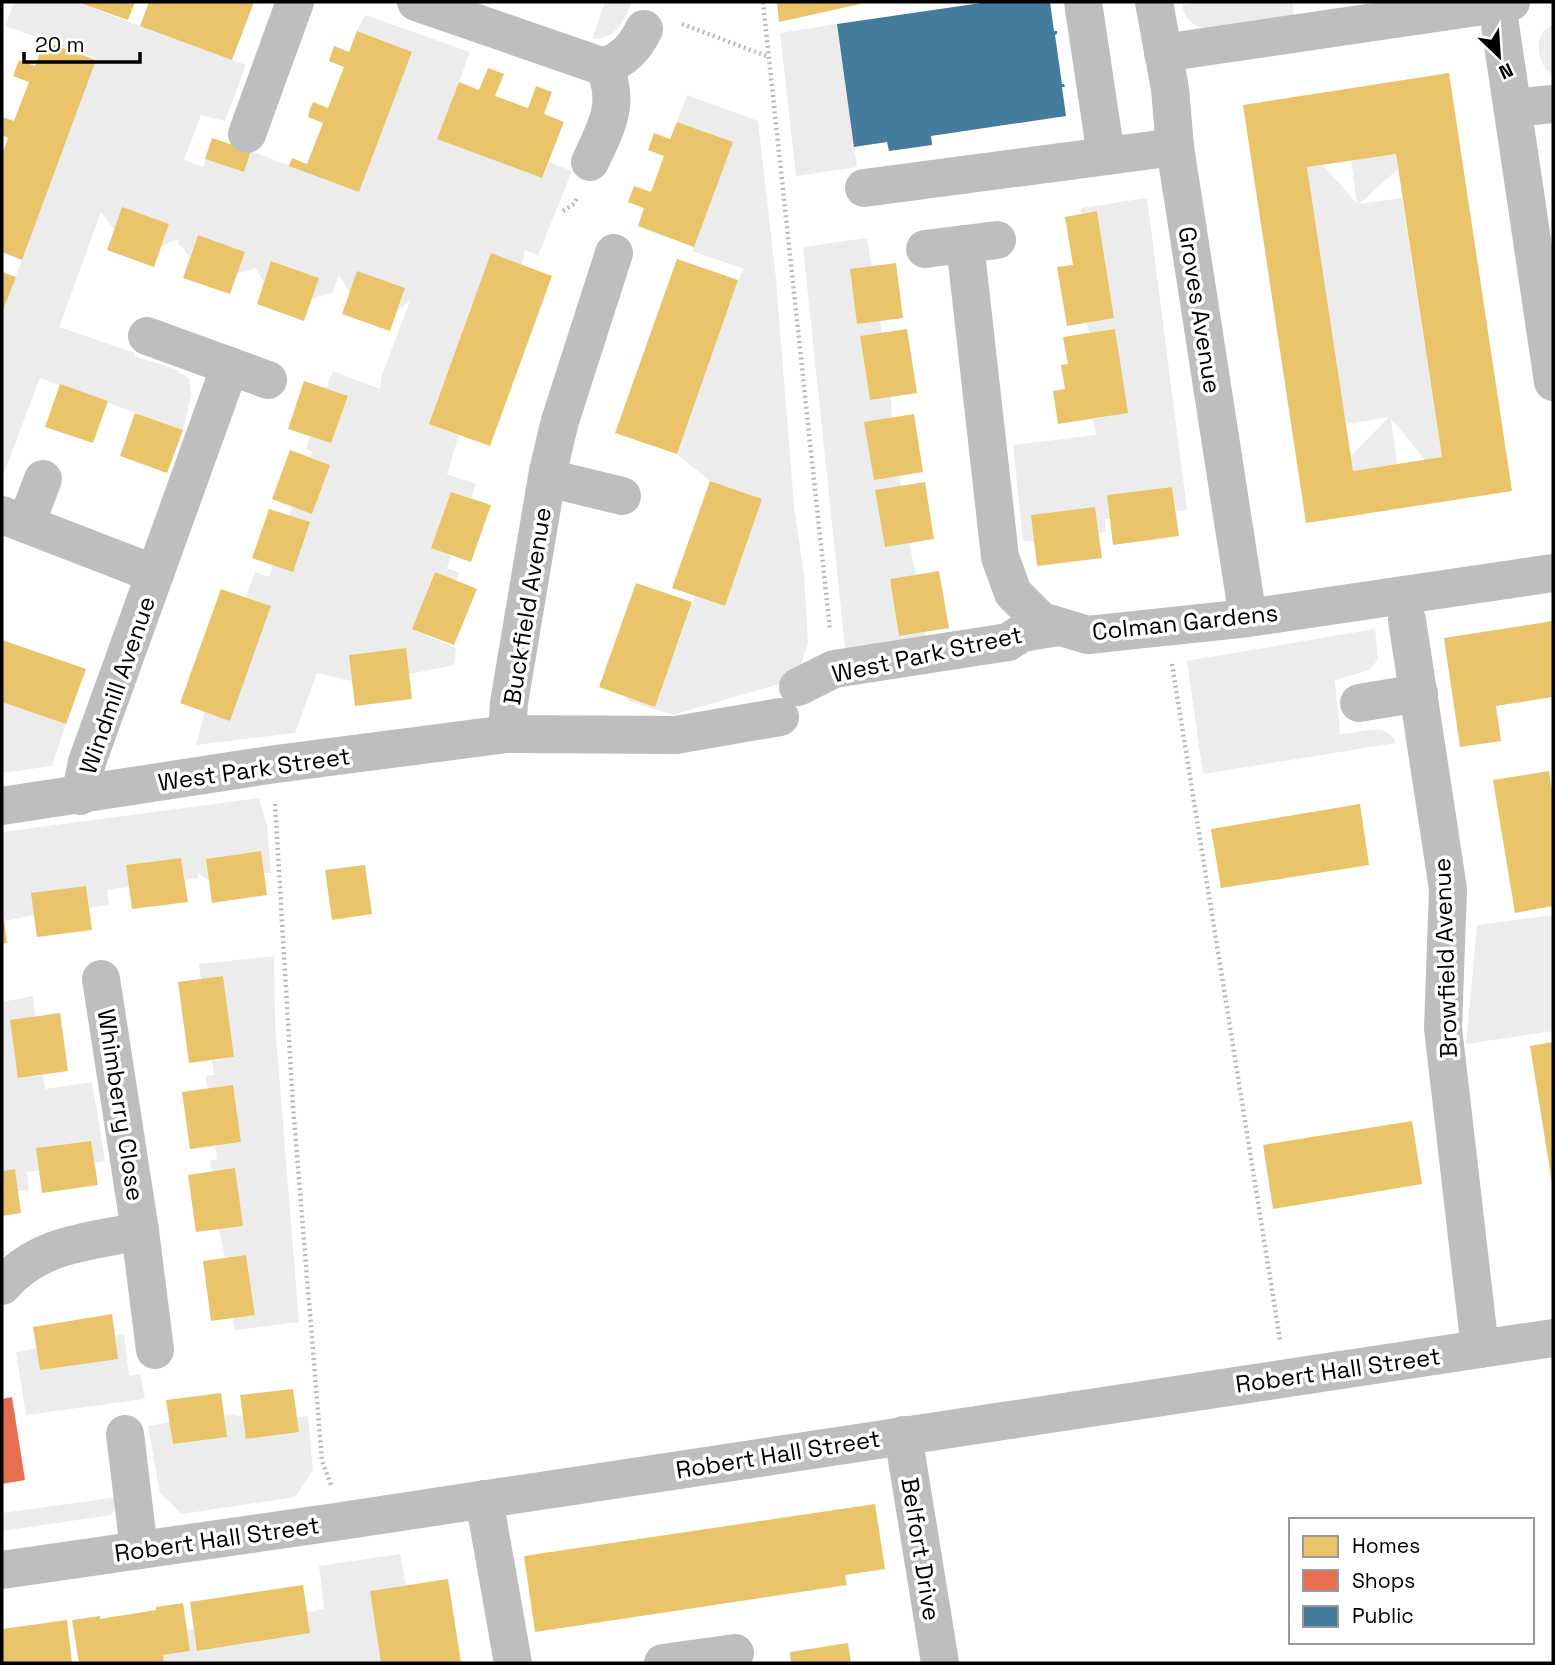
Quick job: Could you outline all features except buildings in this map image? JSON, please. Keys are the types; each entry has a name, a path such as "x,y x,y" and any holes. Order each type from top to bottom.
{"street":[{"path":"247,134 295,2"},
{"path":"1083,2 1106,156"},
{"name":"Groves Avenue","path":"1154,2 1248,618"},
{"path":"423,3 604,66 612,83 610,114 590,162"},
{"path":"1163,53 1504,3 1513,108 1545,273 1553,382"},
{"path":"604,66 626,55 659,26"},
{"path":"1513,108 1553,104"},
{"path":"864,188 1175,147"},
{"name":"Colman Gardens","path":"925,249 981,242 999,557 1013,593 1041,621 1088,635 1248,618 1553,573"},
{"name":"Buckfield Avenue","path":"507,734 509,703 548,478 561,421 614,253"},
{"path":"147,336 268,380"},
{"name":"Windmill Avenue","path":"80,796 87,762 230,366"},
{"name":"Buckfield Avenue","path":"548,478 622,496"},
{"name":"Windmill Avenue","path":"43,479 14,519 155,574"},
{"name":"West Park Street","path":"2,807 276,764 507,734 676,735 789,702 834,669 1008,642 1022,633 1058,627"},
{"name":"Browfield Avenue","path":"1409,629 1448,890 1443,1028 1480,1349"},
{"path":"1359,704 1419,693"},
{"name":"Whimberry Close","path":"101,978 140,1231 155,1350"},
{"name":"Whimberry Close","path":"2,1286 15,1271 46,1252 140,1231"},
{"name":"Robert Hall Street","path":"2,1570 903,1435 1418,1373 1480,1349 1553,1338"},
{"path":"125,1434 139,1550"},
{"name":"Belfort Drive","path":"903,1435 940,1663"},
{"path":"484,1499 513,1663"},
{"path":"663,1663 735,1653"}],"path":[{"path":"763,2 834,669"},
{"path":"659,26 769,57"},
{"path":"1171,654 1281,1349"},
{"path":"274,796 293,1106 320,1447 322,1461 335,1495"}],"shaded area":[{"path":"14,2 76,2 246,65 225,121 201,115 184,160 203,167 206,159 244,172 251,151 359,192 412,52 357,31 365,15 470,52 438,139 542,178 549,162 572,171 538,255 525,250 522,265 491,254 429,424 459,435 447,474 476,484 471,498 451,492 432,547 451,555 447,568 460,573 456,581 434,572 413,629 456,648 454,665 409,674 406,648 349,655 352,681 317,673 295,733 196,745 205,712 230,720 271,607 246,597 255,572 269,577 292,506 330,465 310,457 313,452 306,449 310,436 331,443 348,396 326,389 333,371 380,389 382,375 410,301 398,310 405,288 358,272 350,293 339,275 333,292 312,299 319,278 272,261 264,282 255,267 238,273 245,252 198,235 190,257 178,243 178,239 162,246 169,224 122,208 114,229 101,212 59,327 175,369 189,379 191,395 183,430 40,378 2,478 2,314 96,58 5,26"},
{"path":"605,2 632,2 622,23 613,33 592,39"},
{"path":"1200,2 1292,2 1294,15 1204,28 1189,20 1182,5"},
{"path":"837,24 857,167 796,176 780,33"},
{"path":"1553,25 1553,74 1542,62 1539,43 1543,32"},
{"path":"687,95 758,121 776,279 808,643 796,679 673,715 628,701 626,697 655,706 695,596 725,606 762,499 710,481 677,454 744,269 692,251 732,142 677,122"},
{"path":"1396,154 1398,169 1359,204 1402,198 1442,457 1425,460 1391,418 1397,464 1353,471 1351,456 1389,417 1346,424 1307,167 1323,165 1357,204 1351,160"},
{"path":"1147,198 1187,510 1176,511 1172,487 1107,495 1110,519 1105,519 1106,532 1099,533 1095,507 1032,515 1035,542 1023,541 1013,445 1096,435 1093,419 1127,413 1115,329 1089,333 1087,322 1114,317 1097,211 1081,213 1081,208"},
{"path":"867,238 882,333 860,337 870,400 891,397 892,418 865,423 874,479 899,475 901,486 875,490 885,547 909,543 916,575 890,579 899,636 925,632 928,646 846,657 803,247"},
{"path":"1375,629 1378,659 1370,670 1335,680 1340,734 1379,730 1392,736 1396,743 1203,774 1187,661"},
{"path":"2,702 66,724 52,766 2,773"},
{"path":"259,798 267,826 271,873 264,873 261,851 207,859 209,881 198,873 198,878 185,880 181,858 127,865 129,887 107,890 109,905 89,908 86,886 32,893 34,915 5,921 2,900 2,832"},
{"path":"1553,915 1553,1031 1466,1044 1477,925"},
{"path":"274,956 275,1024 299,1322 235,1330 233,1318 255,1314 246,1255 225,1258 219,1229 243,1226 212,1172 210,1161 217,1159 215,1146 241,1142 233,1085 208,1089 206,1076 214,1075 212,1061 234,1057 223,976 201,979 199,964"},
{"path":"33,996 35,1017 18,1078 43,1075 45,1089 92,1082 105,1161 94,1163 91,1141 37,1148 39,1170 27,1172 29,1190 18,1191 15,1169 2,1171 2,1002"},
{"path":"124,1334 129,1376 140,1374 145,1399 26,1415 16,1352 37,1348 41,1370 72,1365 115,1336"},
{"path":"224,1415 244,1417 247,1439 299,1432 297,1418 308,1416 313,1470 295,1497 182,1514 160,1493 148,1426 170,1422 173,1444 227,1437"},
{"path":"118,1497 111,1515 2,1531 2,1513"},
{"path":"400,1554 406,1585 370,1591 381,1663 145,1663 164,1661 163,1655 190,1651 187,1630 194,1629 198,1651 310,1633 307,1612 324,1609 319,1566"}]}
